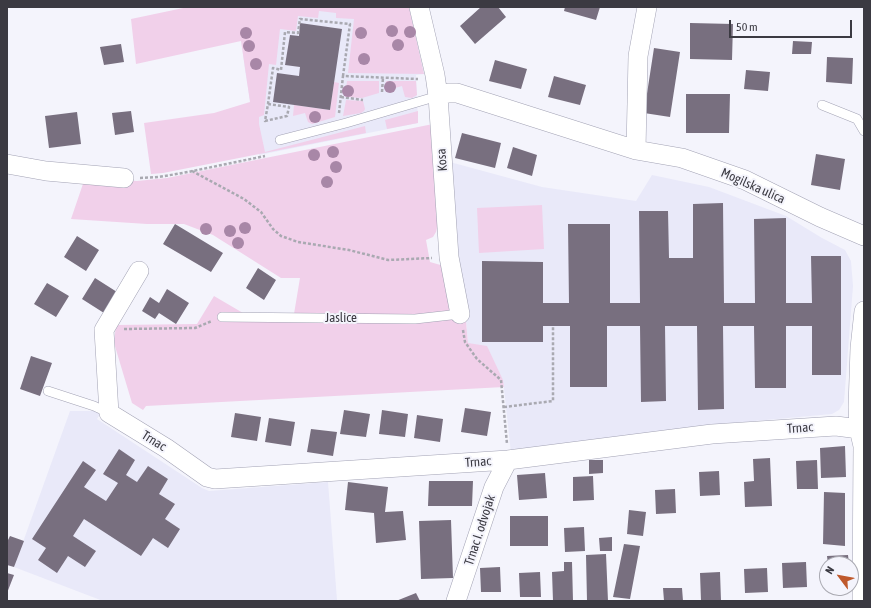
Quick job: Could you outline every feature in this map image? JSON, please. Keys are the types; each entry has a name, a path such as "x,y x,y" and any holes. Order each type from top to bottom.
{"street":[{"name":"Kosa","path":"419,7 435,75 438,96 449,257 460,314"},
{"path":"636,150 638,56 647,7"},
{"name":"Mogilska ulica","path":"438,96 448,93 457,93 636,150 682,158 745,180 820,217 864,236"},
{"path":"7,164 46,171 124,178"},
{"path":"109,414 104,330 139,271"},
{"path":"862,601 863,446 858,407 860,348 864,311"},
{"name":"Trnac","path":"109,414 166,448 207,477 214,479 508,460 712,434 836,426 862,430"},
{"name":"Trnac I. odvojak","path":"456,601 494,487 508,460"}],"lane":[{"path":"280,140 337,126 438,96"},
{"path":"822,105 857,119 864,131"},
{"name":"Jaslice","path":"222,317 415,319 460,314"},
{"path":"48,391 94,406 109,414"}],"path":[{"path":"268,104 289,107 287,116 265,121 273,68 281,70 285,32 298,33 300,19 350,24 337,126"},
{"path":"343,76 415,78 420,80"},
{"path":"382,77 382,92"},
{"path":"341,97 363,100"},
{"path":"124,178 159,177 265,156"},
{"path":"192,171 244,199 261,212 273,229 281,236 298,242 349,250 388,260 449,257"},
{"path":"460,314 465,342 477,359 501,380 508,460"},
{"path":"104,330 195,328 222,317"},
{"path":"504,407 553,401 553,326"}],"shaded area":[{"path":"188,7 409,7 424,74 348,73 354,19 336,18 336,13 319,11 318,18 298,16 296,31 280,29 276,65 269,64 264,115 259,117 265,152 365,126 366,133 163,173 151,174 144,123 214,113 250,102 241,41 136,64 131,19"},
{"path":"237,7 409,7 424,74 416,75 418,123 259,155 245,70"},
{"path":"347,81 379,81 379,93 362,98 345,97"},
{"path":"386,81 416,81 417,95 412,98 405,97 402,86 385,91"},
{"path":"334,82 339,83 335,117 312,124 308,122 305,113 293,116 294,105 330,110"},
{"path":"346,100 363,101 364,111 361,113 343,116"},
{"path":"418,111 418,123 387,129 385,120"},
{"path":"433,124 441,213 436,232 433,237 426,240 430,262 444,266 465,311 468,343 487,346 503,380 504,387 146,406 143,410 132,403 114,343 116,325 197,324 214,296 243,313 294,314 300,278 281,278 213,235 184,224 147,224 71,219 85,178 137,181 167,178"},
{"path":"450,162 542,187 636,201 652,175 709,187 786,216 845,250 851,261 853,286 844,402 839,410 832,414 711,425 511,453 503,380 468,343 465,311 456,254"},
{"path":"542,205 544,249 479,253 477,208"},
{"path":"70,411 95,411 100,414 97,419 202,488 209,491 328,482 337,600 103,601 14,567"}],"building":[{"path":"481,7 498,7 506,17 475,44 460,26"},
{"path":"565,7 600,7 596,20 564,11"},
{"path":"300,23 342,29 330,110 273,102 277,73 299,76 300,67 285,65 290,35 299,36"},
{"path":"690,23 733,24 732,60 690,59"},
{"path":"793,41 812,42 811,54 792,54"},
{"path":"121,44 124,62 104,65 100,47"},
{"path":"654,48 680,52 670,117 644,113"},
{"path":"827,57 853,58 852,84 826,82"},
{"path":"495,60 527,69 521,89 489,81"},
{"path":"746,70 770,72 768,91 744,89"},
{"path":"554,76 586,85 580,105 548,97"},
{"path":"686,94 730,94 729,133 686,133"},
{"path":"131,111 134,132 115,135 112,113"},
{"path":"77,112 81,144 49,148 45,116"},
{"path":"462,133 501,143 495,168 455,158"},
{"path":"513,147 537,155 532,176 507,168"},
{"path":"816,154 845,159 840,190 811,185"},
{"path":"723,203 724,303 755,303 754,219 786,218 786,303 812,303 811,256 841,256 841,375 812,375 812,326 786,326 786,388 755,388 754,326 723,326 724,409 698,410 697,326 665,326 666,401 641,402 640,326 607,326 607,387 570,387 570,326 543,326 543,342 482,342 482,261 543,262 543,303 569,303 568,224 610,224 610,303 640,303 639,211 668,211 669,258 693,258 693,204"},
{"path":"175,224 223,253 211,272 163,244"},
{"path":"77,236 99,250 86,271 64,257"},
{"path":"258,268 276,280 264,300 246,288"},
{"path":"95,278 117,292 104,313 82,299"},
{"path":"47,283 69,296 56,317 34,304"},
{"path":"167,289 189,303 176,324 159,313 155,319 142,311 150,297 159,303"},
{"path":"31,356 52,363 40,396 20,389"},
{"path":"465,408 491,412 487,436 461,432"},
{"path":"344,410 370,414 366,437 340,434"},
{"path":"382,410 408,414 405,437 379,434"},
{"path":"235,413 261,417 257,441 231,437"},
{"path":"417,415 443,419 440,442 414,438"},
{"path":"269,418 295,422 291,446 265,442"},
{"path":"311,429 337,432 333,456 307,452"},
{"path":"845,446 846,477 821,478 820,448"},
{"path":"119,449 135,460 126,475 137,482 148,466 168,479 159,494 175,504 165,519 180,529 168,548 153,538 141,556 84,519 73,536 96,551 85,567 68,556 57,573 38,560 46,548 32,539 83,461 96,470 84,487 106,501 118,483 103,474"},
{"path":"770,458 772,506 745,507 744,482 754,481 753,459"},
{"path":"589,460 603,460 603,473 589,474"},
{"path":"817,460 818,489 797,489 796,461"},
{"path":"719,471 720,495 700,496 699,472"},
{"path":"545,473 547,498 519,500 517,475"},
{"path":"593,476 594,500 573,501 573,477"},
{"path":"429,481 473,481 472,506 428,506"},
{"path":"348,482 388,487 385,512 403,511 406,540 376,543 374,513 345,510"},
{"path":"675,489 676,513 656,514 655,490"},
{"path":"824,492 845,493 845,546 823,544"},
{"path":"629,510 646,512 643,536 627,534"},
{"path":"510,516 548,516 548,546 510,546"},
{"path":"451,520 453,578 421,579 419,521"},
{"path":"584,527 585,551 565,552 564,528"},
{"path":"10,536 24,541 14,567 7,565 7,542"},
{"path":"612,537 612,551 600,551 599,538"},
{"path":"624,544 640,546 630,599 613,597"},
{"path":"606,554 608,601 587,601 586,555"},
{"path":"848,555 848,556 827,556"},
{"path":"564,562 572,562 573,601 553,601 552,572 564,571"},
{"path":"806,562 807,587 783,588 782,563"},
{"path":"500,567 501,592 481,592 480,568"},
{"path":"767,568 768,592 745,593 744,569"},
{"path":"540,572 541,597 520,597 519,573"},
{"path":"720,572 721,601 701,601 700,573"},
{"path":"7,573 14,575 7,593"},
{"path":"663,588 682,588 683,601 664,601"},
{"path":"416,593 420,601 396,601"}]}
